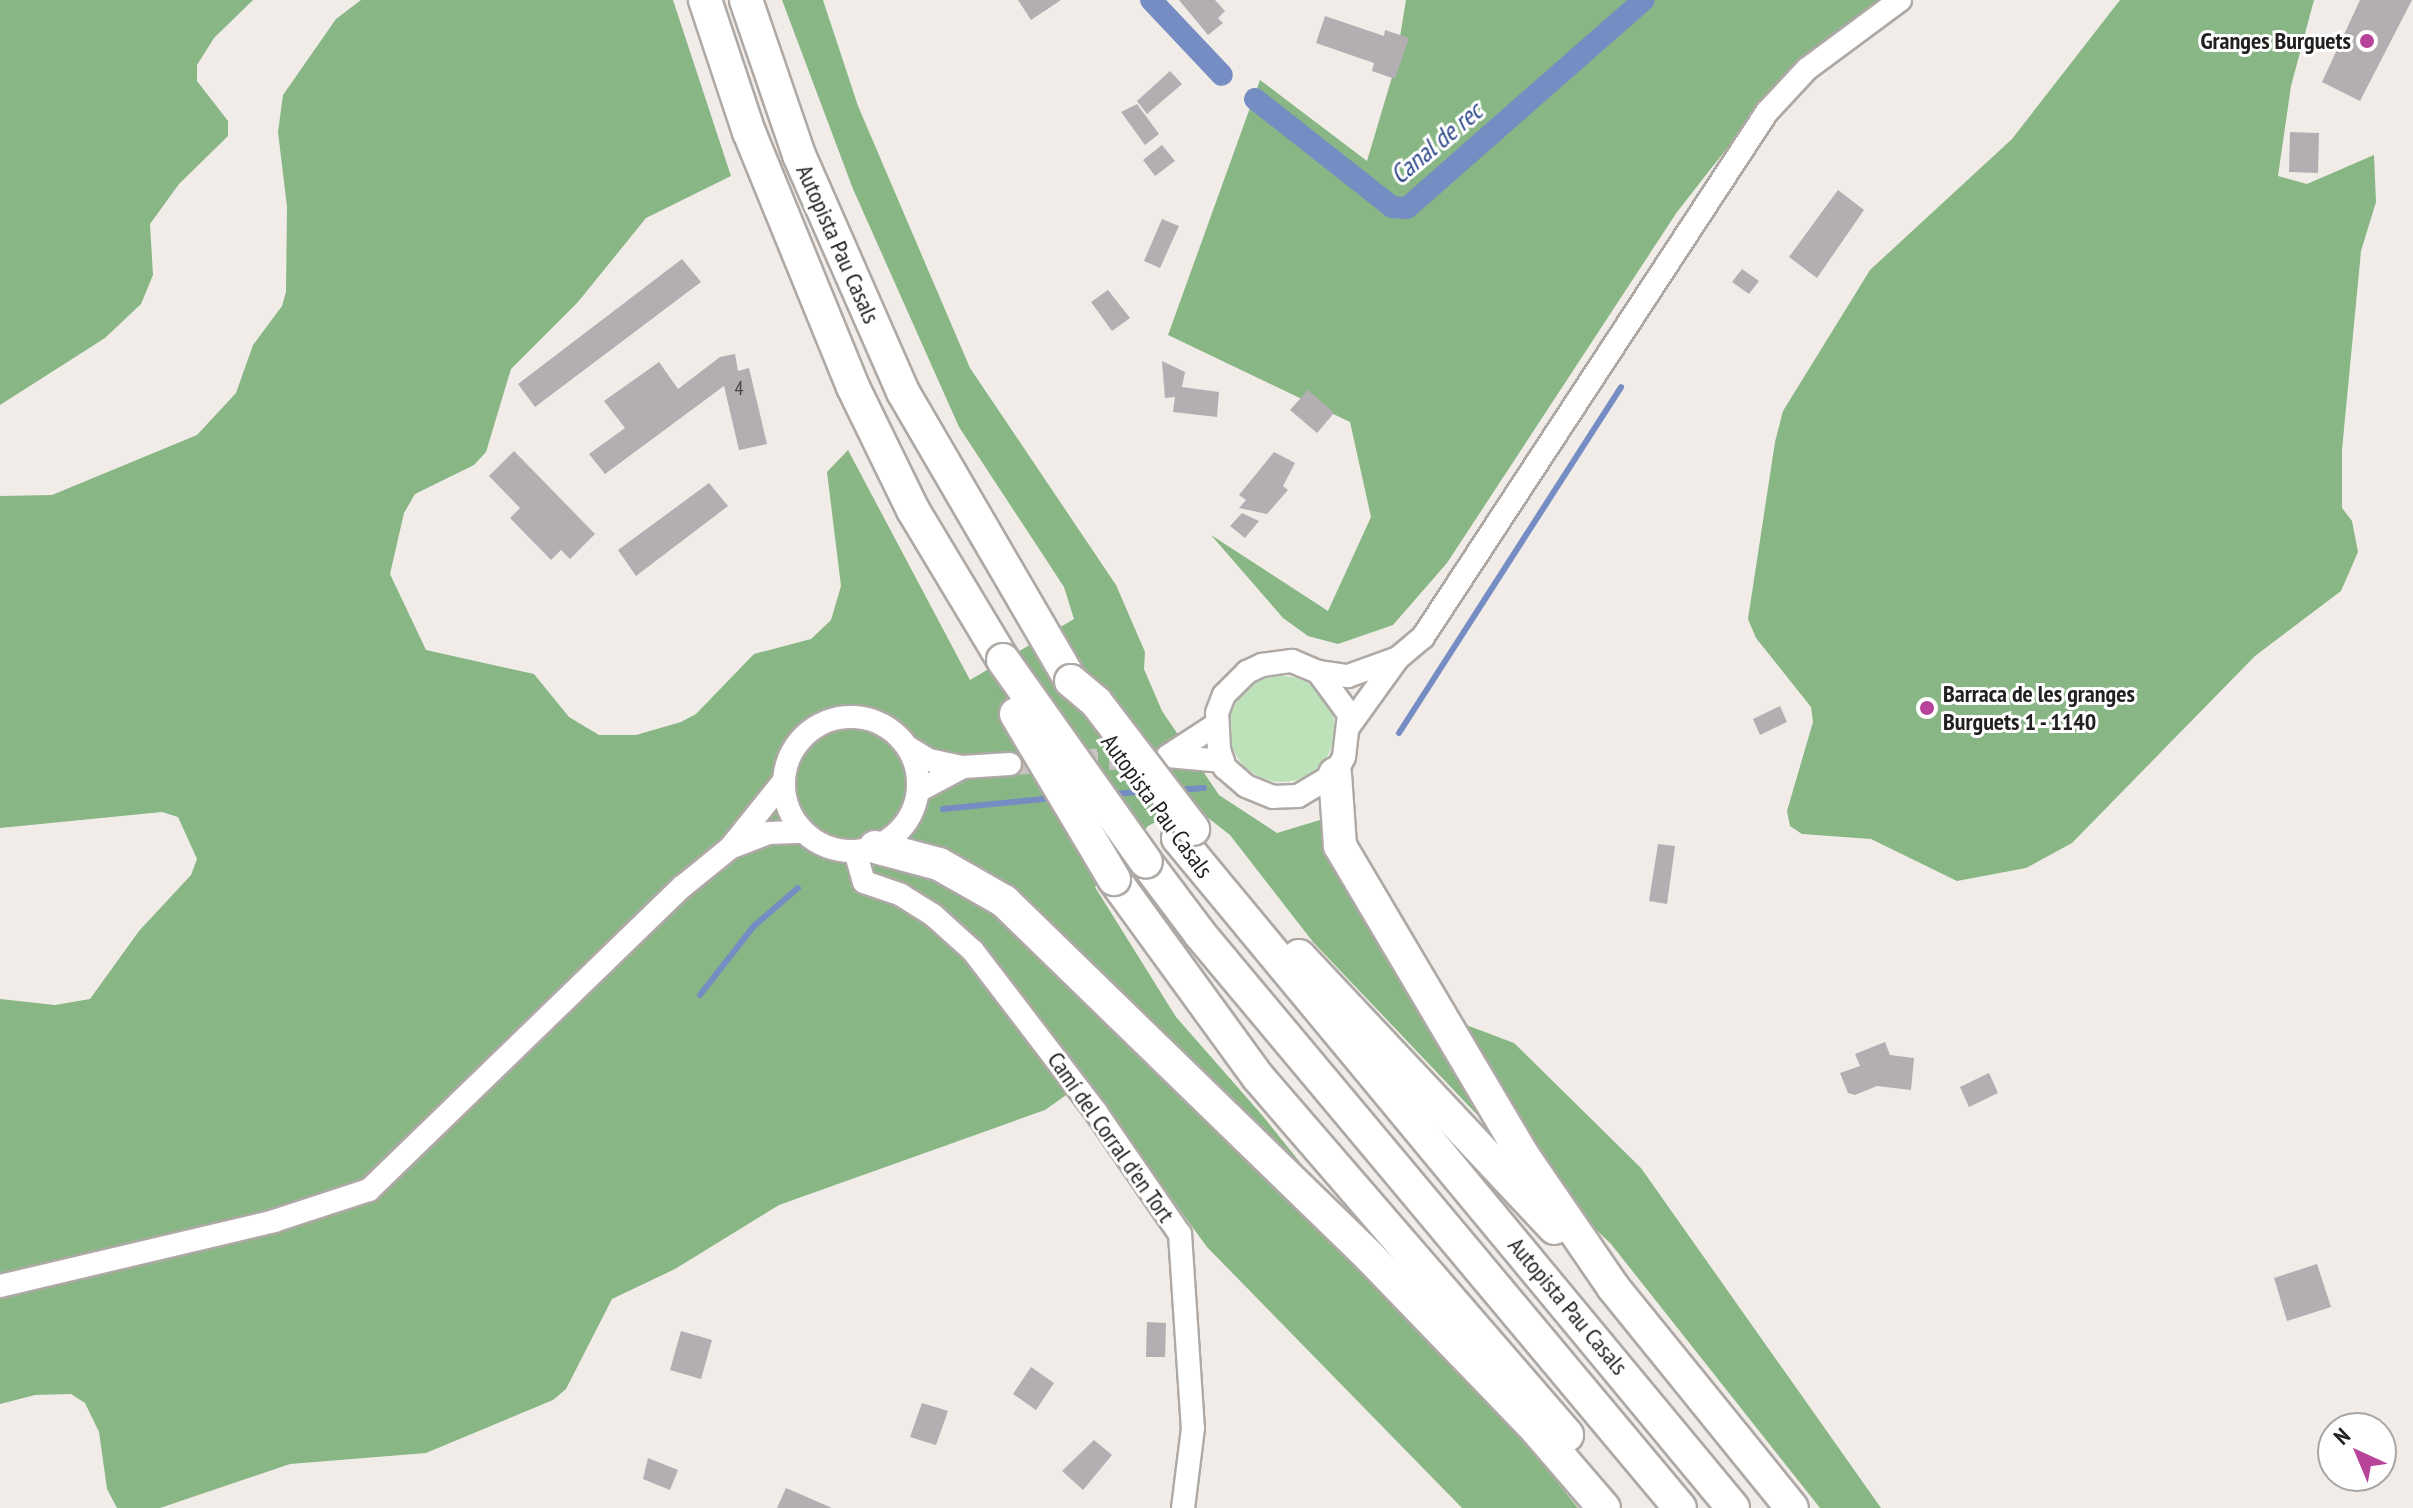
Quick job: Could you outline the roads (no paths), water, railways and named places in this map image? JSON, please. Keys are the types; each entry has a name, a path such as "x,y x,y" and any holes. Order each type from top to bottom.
{"highway":[{"name":"Autopista Pau Casals","path":"705,0 767,177 853,387 913,510 995,663 1200,934 1680,1508"},
{"name":"Autopista Pau Casals","path":"746,0 799,155 903,392 1071,681 1186,834 1237,916 1601,1344 1733,1508"},
{"path":"995,663 1114,879 1258,1077 1528,1386 1624,1508"},
{"path":"1335,774 1340,846 1522,1154 1613,1287 1792,1508"},
{"path":"1186,834 1321,981 1613,1287"},
{"path":"865,849 939,864 1004,901 1369,1256 1536,1429 1604,1508"}],"street":[{"path":"1398,658 1348,676 1318,672 1292,661 1247,672 1224,695 1217,724 1223,761 1246,786 1273,797 1298,796 1335,774 1349,726 1398,658 1423,637 1460,583 1767,112 1807,69 1900,0"},
{"path":"1318,672 1342,697 1349,726"},
{"path":"0,1286 274,1221 369,1190 682,887 730,848 783,782 799,741 837,717 871,719 929,760 963,767 1010,764"},
{"path":"1217,724 1168,756 1223,761"},
{"path":"783,782 786,804 803,832 836,850 865,849 896,834 911,815 918,791 909,748"},
{"path":"918,791 963,767"},
{"path":"730,848 769,833 803,832"},
{"name":"Camí del Corral d'en Tort","path":"865,849 864,882 923,908 973,951 1093,1107 1180,1234 1193,1428 1183,1508"}],"waterway":[{"name":"Canal de rec","path":"1151,0 1222,75"},
{"name":"Canal de rec","path":"1255,99 1392,207 1407,208 1644,0"},
{"path":"1399,733 1621,387"},
{"path":"1176,790 1204,788"},
{"path":"1112,794 1152,791"},
{"path":"943,809 1053,798"},
{"path":"700,995 754,926 798,888"}],"tunnel":[{"path":"1010,764 1147,757"}],"place":[{"name":"Granges Burguets","path":"2367,41"},
{"name":"Barraca de les granges Burguets 1 - 1140","path":"1927,708"}]}
